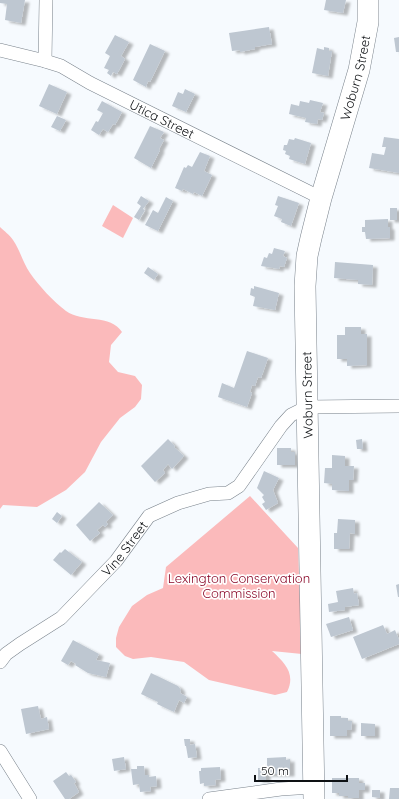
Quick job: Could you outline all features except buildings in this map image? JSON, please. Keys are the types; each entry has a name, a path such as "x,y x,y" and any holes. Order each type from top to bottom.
{"main road":[{"name":"Woburn Street","path":"314,793 304,286 308,251 321,198 360,70 368,22 368,0"}],"street":[{"path":"46,0 46,61"},
{"name":"Utica Street","path":"0,50 46,61 60,66 321,198"},
{"path":"307,407 399,406"},
{"name":"Vine Street","path":"0,662 6,654 61,618 116,561 149,516 178,503 209,494 228,493 239,486 281,426 291,415 307,407"},
{"path":"0,751 30,799"},
{"path":"209,799 275,790 314,793"}],"green space":[{"path":"113,205 133,218 123,238 102,226"},
{"path":"0,227 13,240 34,278 46,293 61,307 73,315 104,321 117,326 122,332 111,345 109,362 118,372 135,376 142,385 141,399 135,407 120,418 101,442 85,472 66,490 37,507 3,505 0,509"},
{"name":"Lexington Conservation Commission","path":"250,496 298,548 302,654 272,651 285,664 290,674 287,692 275,695 209,680 184,662 151,657 133,659 125,656 116,647 116,638 119,627 132,606 147,595 163,588 166,567"}]}
